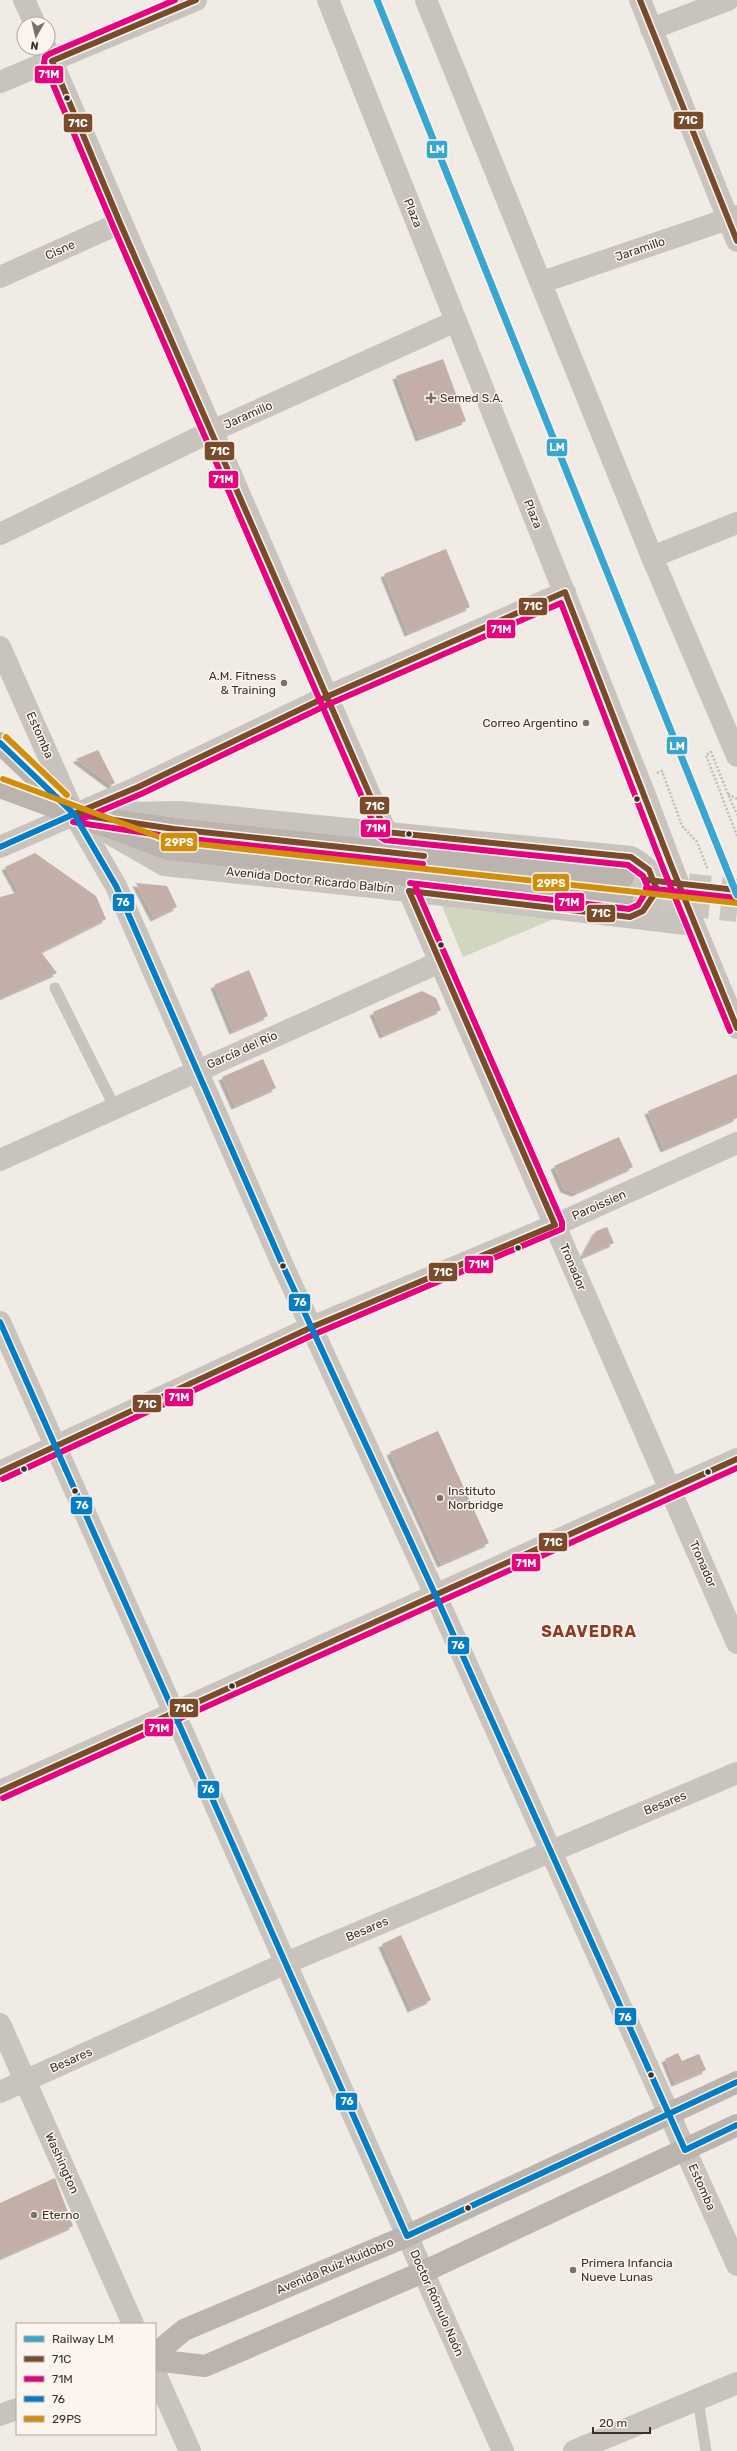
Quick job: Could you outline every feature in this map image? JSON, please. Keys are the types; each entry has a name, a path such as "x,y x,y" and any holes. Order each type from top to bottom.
{"main road":[{"name":"Avenida Doctor Ricardo Balbín","path":"0,743 74,814"},
{"name":"Avenida Doctor Ricardo Balbín","path":"0,787 74,814"},
{"path":"74,814 625,897"},
{"name":"Avenida Ruiz Huidobro","path":"156,2353 184,2330 407,2236 667,2113 737,2082"},
{"path":"156,2360 205,2366 423,2272 737,2125"}],"street":[{"path":"24,0 31,16"},
{"path":"56,51 196,0"},
{"name":"Plaza","path":"328,0 565,592 694,925 737,1028"},
{"path":"426,0 542,282 652,557 737,756"},
{"path":"640,0 651,29 733,218 737,241"},
{"path":"651,29 728,0"},
{"path":"0,82 46,56"},
{"path":"50,56 210,432 386,832"},
{"name":"Jaramillo","path":"542,282 733,218"},
{"name":"Cisne","path":"0,277 120,223"},
{"name":"Jaramillo","path":"0,534 210,432 456,321"},
{"path":"652,557 737,523"},
{"path":"0,847 138,787 326,697 565,592"},
{"name":"Estomba","path":"0,647 74,814 116,886 312,1327 435,1594 667,2113 737,2265"},
{"name":"Avenida Doctor Ricardo Balbín","path":"74,814 179,812 632,857 644,864 654,875 657,890 643,911 625,897"},
{"name":"Avenida Doctor Ricardo Balbín","path":"74,814 164,865 409,891 625,897 694,925"},
{"path":"632,857 648,849 656,840 657,828"},
{"name":"Tronador","path":"409,891 737,1643"},
{"name":"García del Río","path":"0,1160 440,962"},
{"name":"Paroissien","path":"0,1472 57,1447 312,1327 555,1225 737,1143"},
{"name":"Doctor Rómulo Naón","path":"0,1322 503,2451"},
{"path":"0,1791 737,1459"},
{"name":"Besares","path":"0,2092 286,1963 737,1773"},
{"name":"Washington","path":"0,2024 134,2323"},
{"path":"156,2374 190,2451"},
{"path":"574,2451 737,2383"},
{"path":"0,2415 16,2409"}],"lane":[{"path":"55,988 115,1108"},
{"path":"698,2400 706,2451"}],"path":[{"path":"737,815 711,752 706,755 737,836"},
{"path":"656,774 662,771 682,826 698,842 708,870"},
{"path":"728,794 737,799"}],"green space":[{"path":"440,901 568,913 463,957"}],"building":[{"name":"Semed S.A.","path":"443,359 466,421 419,438 396,376"},
{"path":"446,549 470,607 408,633 384,574"},
{"path":"98,750 115,783 111,785 76,759"},
{"path":"35,853 96,896 106,919 41,952 57,973 0,998 0,897 19,892 5,867"},
{"path":"136,883 167,886 177,907 154,918"},
{"path":"249,970 268,1016 233,1031 214,985"},
{"path":"422,991 436,998 441,1010 383,1035 373,1012"},
{"path":"263,1059 276,1088 235,1106 222,1077"},
{"path":"737,1074 737,1118 664,1149 648,1111"},
{"path":"619,1137 633,1167 575,1193 564,1189 554,1166"},
{"path":"607,1227 614,1243 582,1257 596,1231"},
{"name":"Instituto Norbridge","path":"438,1431 489,1543 441,1564 390,1452"},
{"path":"401,1935 431,2000 411,2009 382,1944"},
{"path":"678,2053 682,2061 699,2054 706,2070 675,2083 665,2059"},
{"name":"Eterno","path":"55,2178 73,2226 0,2258 0,2203"}],"tunnel":[{"path":"623,877 737,890"},
{"path":"622,898 737,911"}],"rail line":[{"name":"LM","path":"377,0 737,895"}],"transit line":[{"name":"71M","path":"175,0 49,54 45,57 44,63 113,226 379,836 385,840 628,865 643,876 648,888 638,905 629,909 410,883"},
{"name":"71C","path":"196,0 52,61 120,223 386,832 631,857 649,870 657,890 643,911 630,917 409,891"},
{"name":"71C","path":"640,0 737,241"},
{"name":"71C","path":"74,814 138,787 326,697 565,592 671,865 737,1028"},
{"name":"71M","path":"77,821 141,794 329,704 561,603 663,868 730,1031"},
{"name":"29PS","path":"6,737 67,795"},
{"name":"76","path":"0,743 74,814 116,886 283,1266 435,1594 685,2150 737,2125"},
{"name":"29PS","path":"3,779 170,841 737,903"},
{"name":"71C","path":"74,814 174,829 424,856"},
{"name":"76","path":"0,847 74,814"},
{"name":"71M","path":"73,822 173,837 423,864"},
{"name":"71C","path":"647,880 737,890"},
{"name":"71M","path":"3,1479 315,1334 562,1229 562,1222 416,888"},
{"name":"71M","path":"646,888 736,898"},
{"name":"71C","path":"0,1472 312,1327 555,1225 409,891"},
{"name":"76","path":"0,1322 407,2236 737,2082"},
{"name":"71C","path":"0,1791 737,1459"},
{"name":"71M","path":"3,1798 737,1468"}],"place":[{"name":"Semed S.A.","path":"431,398"},
{"name":"A.M. Fitness & Training","path":"284,683"},
{"name":"Correo Argentino","path":"586,723"},
{"name":"Instituto Norbridge","path":"440,1498"},
{"name":"Eterno","path":"34,2215"},
{"name":"Primera Infancia Nueve Lunas","path":"573,2270"}],"district":[{"name":"SAAVEDRA","path":"589,1631"}]}
